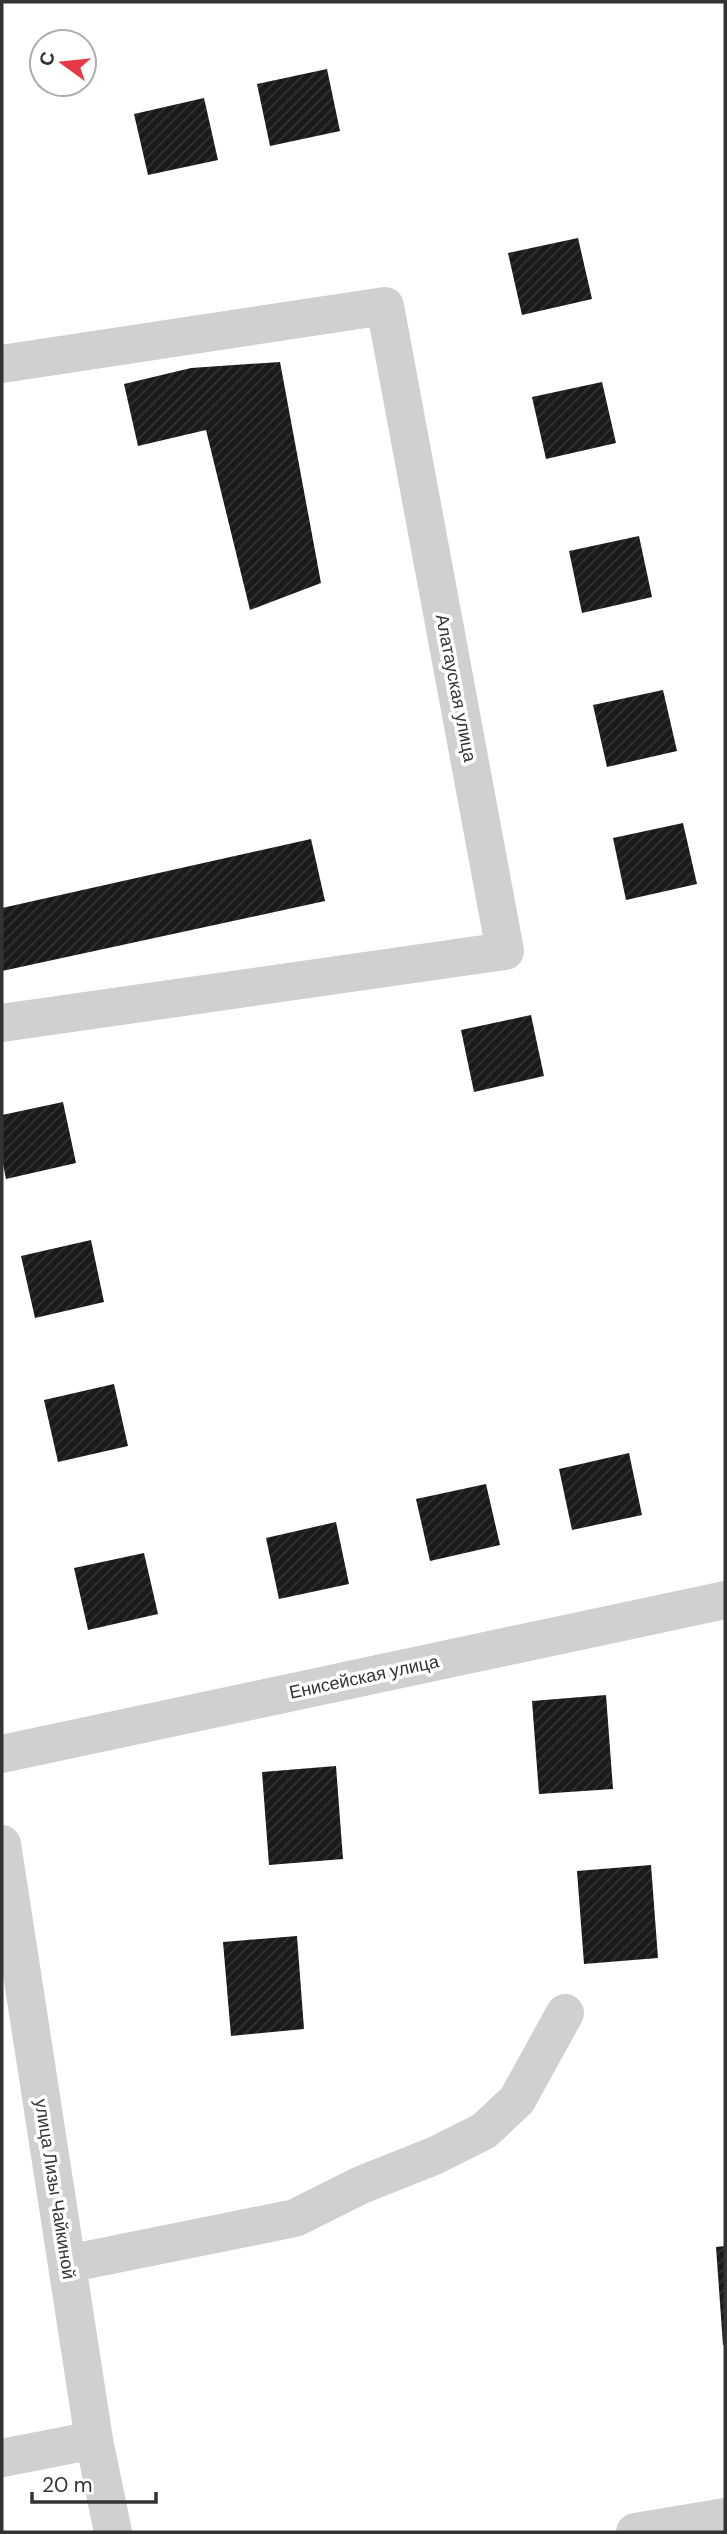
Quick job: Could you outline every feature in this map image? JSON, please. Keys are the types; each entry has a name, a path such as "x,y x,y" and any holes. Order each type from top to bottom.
{"street":[{"name":"Алатауская улица","path":"2,364 386,306 505,951 2,1023"},
{"name":"Енисейская улица","path":"2,1754 725,1600"},
{"name":"улица Лизы Чайкиной","path":"2,1844 94,2440 113,2532"},
{"path":"67,2264 295,2218 484,2131 517,2100 565,2014"},
{"path":"2,2458 94,2440"},
{"path":"635,2532 725,2517"}],"building":[{"path":"327,69 340,131 270,146 257,84"},
{"path":"204,98 218,160 148,175 134,114"},
{"path":"578,238 592,299 522,315 508,253"},
{"path":"280,362 321,583 250,610 206,430 138,446 124,384 191,368"},
{"path":"602,382 616,443 546,459 532,397"},
{"path":"639,536 652,597 582,613 569,551"},
{"path":"663,690 677,751 607,767 593,705"},
{"path":"683,823 697,884 626,900 613,838"},
{"path":"311,839 325,901 2,971 2,908"},
{"path":"531,1015 544,1076 474,1092 461,1030"},
{"path":"63,1102 76,1163 6,1179 2,1159 2,1115"},
{"path":"91,1240 104,1302 35,1318 21,1256"},
{"path":"114,1384 128,1446 58,1462 44,1400"},
{"path":"629,1453 642,1515 572,1530 559,1469"},
{"path":"486,1484 500,1545 430,1561 416,1499"},
{"path":"336,1522 349,1584 279,1599 266,1538"},
{"path":"144,1553 158,1614 88,1630 74,1568"},
{"path":"606,1695 613,1789 539,1794 532,1701"},
{"path":"336,1766 343,1859 269,1865 262,1772"},
{"path":"651,1865 658,1958 584,1964 577,1871"},
{"path":"297,1936 304,2029 231,2036 223,1942"},
{"path":"725,2246 725,2345 723,2345 716,2247"}]}
